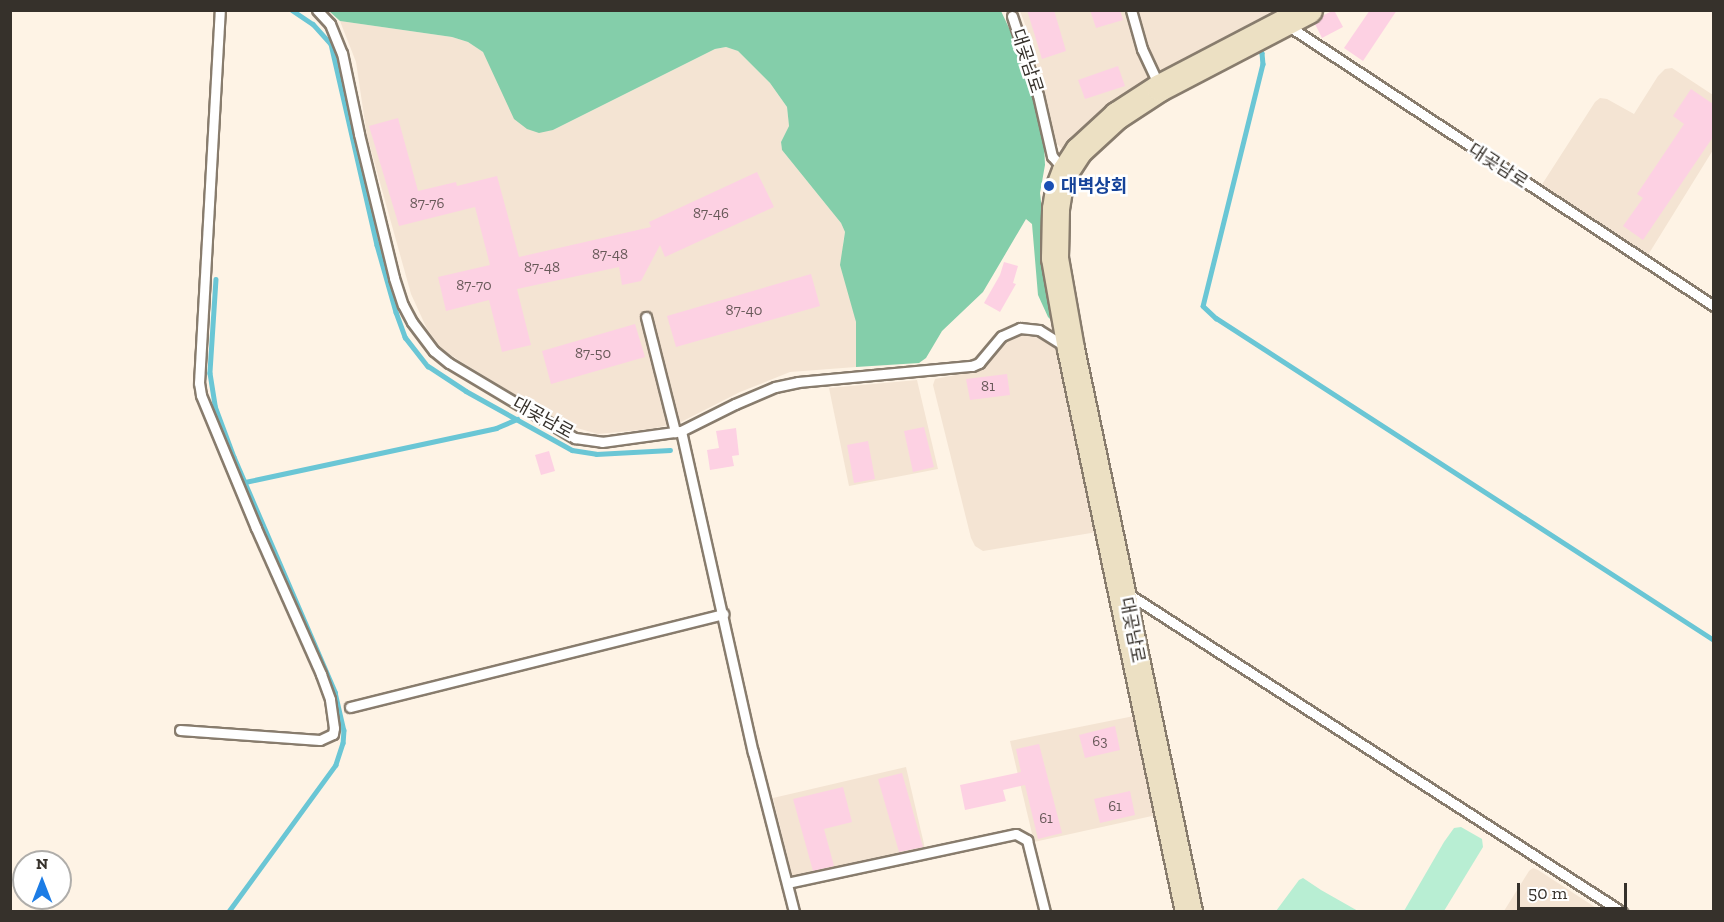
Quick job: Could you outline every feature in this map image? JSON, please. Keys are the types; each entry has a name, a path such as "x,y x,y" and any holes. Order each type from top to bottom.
{"street":[{"name":"대곶남로","path":"1190,912 1124,590 1071,349 1055,258 1054,228 1059,189 1066,171 1101,128 1160,88 1309,10"}],"lane":[{"path":"180,729 320,740 333,734 334,728 330,699 321,674 256,528 201,394 199,383 220,10"},
{"name":"대곶남로","path":"317,10 330,24 342,53 361,145 403,305 434,351 467,374 575,438 602,442 678,432 775,387 798,382 972,366 980,363 1002,336 1020,328 1039,330 1071,349"},
{"path":"1131,10 1142,48 1160,88"},
{"name":"대곶남로","path":"1012,16 1038,95 1052,156 1066,171"},
{"name":"대곶남로","path":"1284,23 1713,306"},
{"path":"646,317 724,614 753,752 794,912"},
{"path":"1124,590 1622,912"},
{"path":"350,706 724,614"},
{"path":"787,884 1016,834 1027,840 1045,912"}],"shaded area":[{"path":"1020,11 1291,11 1070,148 1061,148 1056,143 1031,40"},
{"path":"340,21 452,37 468,42 483,52 493,71 553,130 715,49 726,47 738,51 770,83 787,107 789,126 781,142 782,150 841,223 845,232 843,243 858,335 856,367 790,372 740,392 681,422 651,429 598,434 570,426 442,349 427,329 411,294 367,136 356,62"},
{"path":"1672,68 1713,95 1713,150 1648,255 1541,186 1595,102 1600,98 1607,99 1634,114 1658,76 1665,69"},
{"path":"1021,332 1034,332 1064,350 1097,532 983,551 975,546 971,538 933,385 935,379 982,370 1009,337"},
{"path":"917,380 938,469 849,486 829,388"},
{"path":"1139,715 1161,814 1034,842 1010,741"},
{"path":"906,767 927,857 795,887 773,798"},
{"path":"1533,868 1538,870 1601,911 1504,911"}],"green space":[{"path":"329,11 1001,11 1017,45 1032,91 1044,143 1045,165 1040,193 1055,324 1048,317 1038,295 1032,224 1026,219 983,292 942,331 926,358 919,363 856,367 856,322 840,265 845,232 841,223 782,150 781,142 789,126 787,107 770,83 738,51 726,47 715,49 553,130 539,133 527,129 514,119 483,52 468,42 452,37 340,21"},
{"path":"1461,827 1482,839 1483,847 1444,911 1404,911 1444,842 1454,828"},
{"path":"1303,878 1358,911 1276,911 1299,880"}],"building":[{"path":"1027,10 1054,10 1066,51 1042,59"},
{"path":"1090,10 1120,10 1123,20 1096,28"},
{"path":"1334,10 1343,27 1322,38 1315,24 1322,16"},
{"path":"1370,10 1397,10 1363,61 1344,48"},
{"path":"1118,66 1125,86 1085,99 1078,80"},
{"path":"1691,89 1713,104 1713,137 1643,240 1623,226 1643,198 1637,194 1684,124 1673,116"},
{"path":"398,118 418,191 456,182 457,186 497,176 519,257 651,227 649,222 757,172 774,207 665,257 660,245 641,281 622,285 619,267 517,289 531,345 502,352 489,300 446,311 438,277 490,265 475,207 399,226 369,126"},
{"path":"1004,262 1018,266 1013,283 1016,284 1000,312 984,303 1000,275"},
{"path":"811,274 820,306 676,347 667,316"},
{"path":"635,324 645,357 551,384 542,351"},
{"path":"1007,374 1010,395 970,400 966,379"},
{"path":"924,427 934,467 913,472 904,431"},
{"path":"736,428 739,455 732,456 734,466 710,470 707,450 719,448 716,431"},
{"path":"868,441 875,479 854,483 847,445"},
{"path":"549,451 555,471 541,475 535,455"},
{"path":"1115,726 1120,750 1085,758 1079,735"},
{"path":"1039,744 1062,833 1038,839 1025,785 1003,790 1006,801 965,810 960,785 1021,772 1016,749"},
{"path":"902,773 923,847 899,852 878,779"},
{"path":"843,787 852,822 824,829 834,866 813,871 793,799"},
{"path":"1130,791 1135,815 1100,823 1094,799"}],"waterway":[{"path":"292,10 313,24 331,44 377,245 396,312 405,337 428,366 466,391 572,450 596,454 670,450"},
{"path":"1258,48 1262,53 1263,64 1203,306 1216,318 1714,640"},
{"path":"216,279 210,373 215,406 234,457 335,692 344,730 343,743 336,765 229,912"},
{"path":"245,482 496,428 517,419"}],"place":[{"name":"대벽상회","path":"1049,186"}]}
